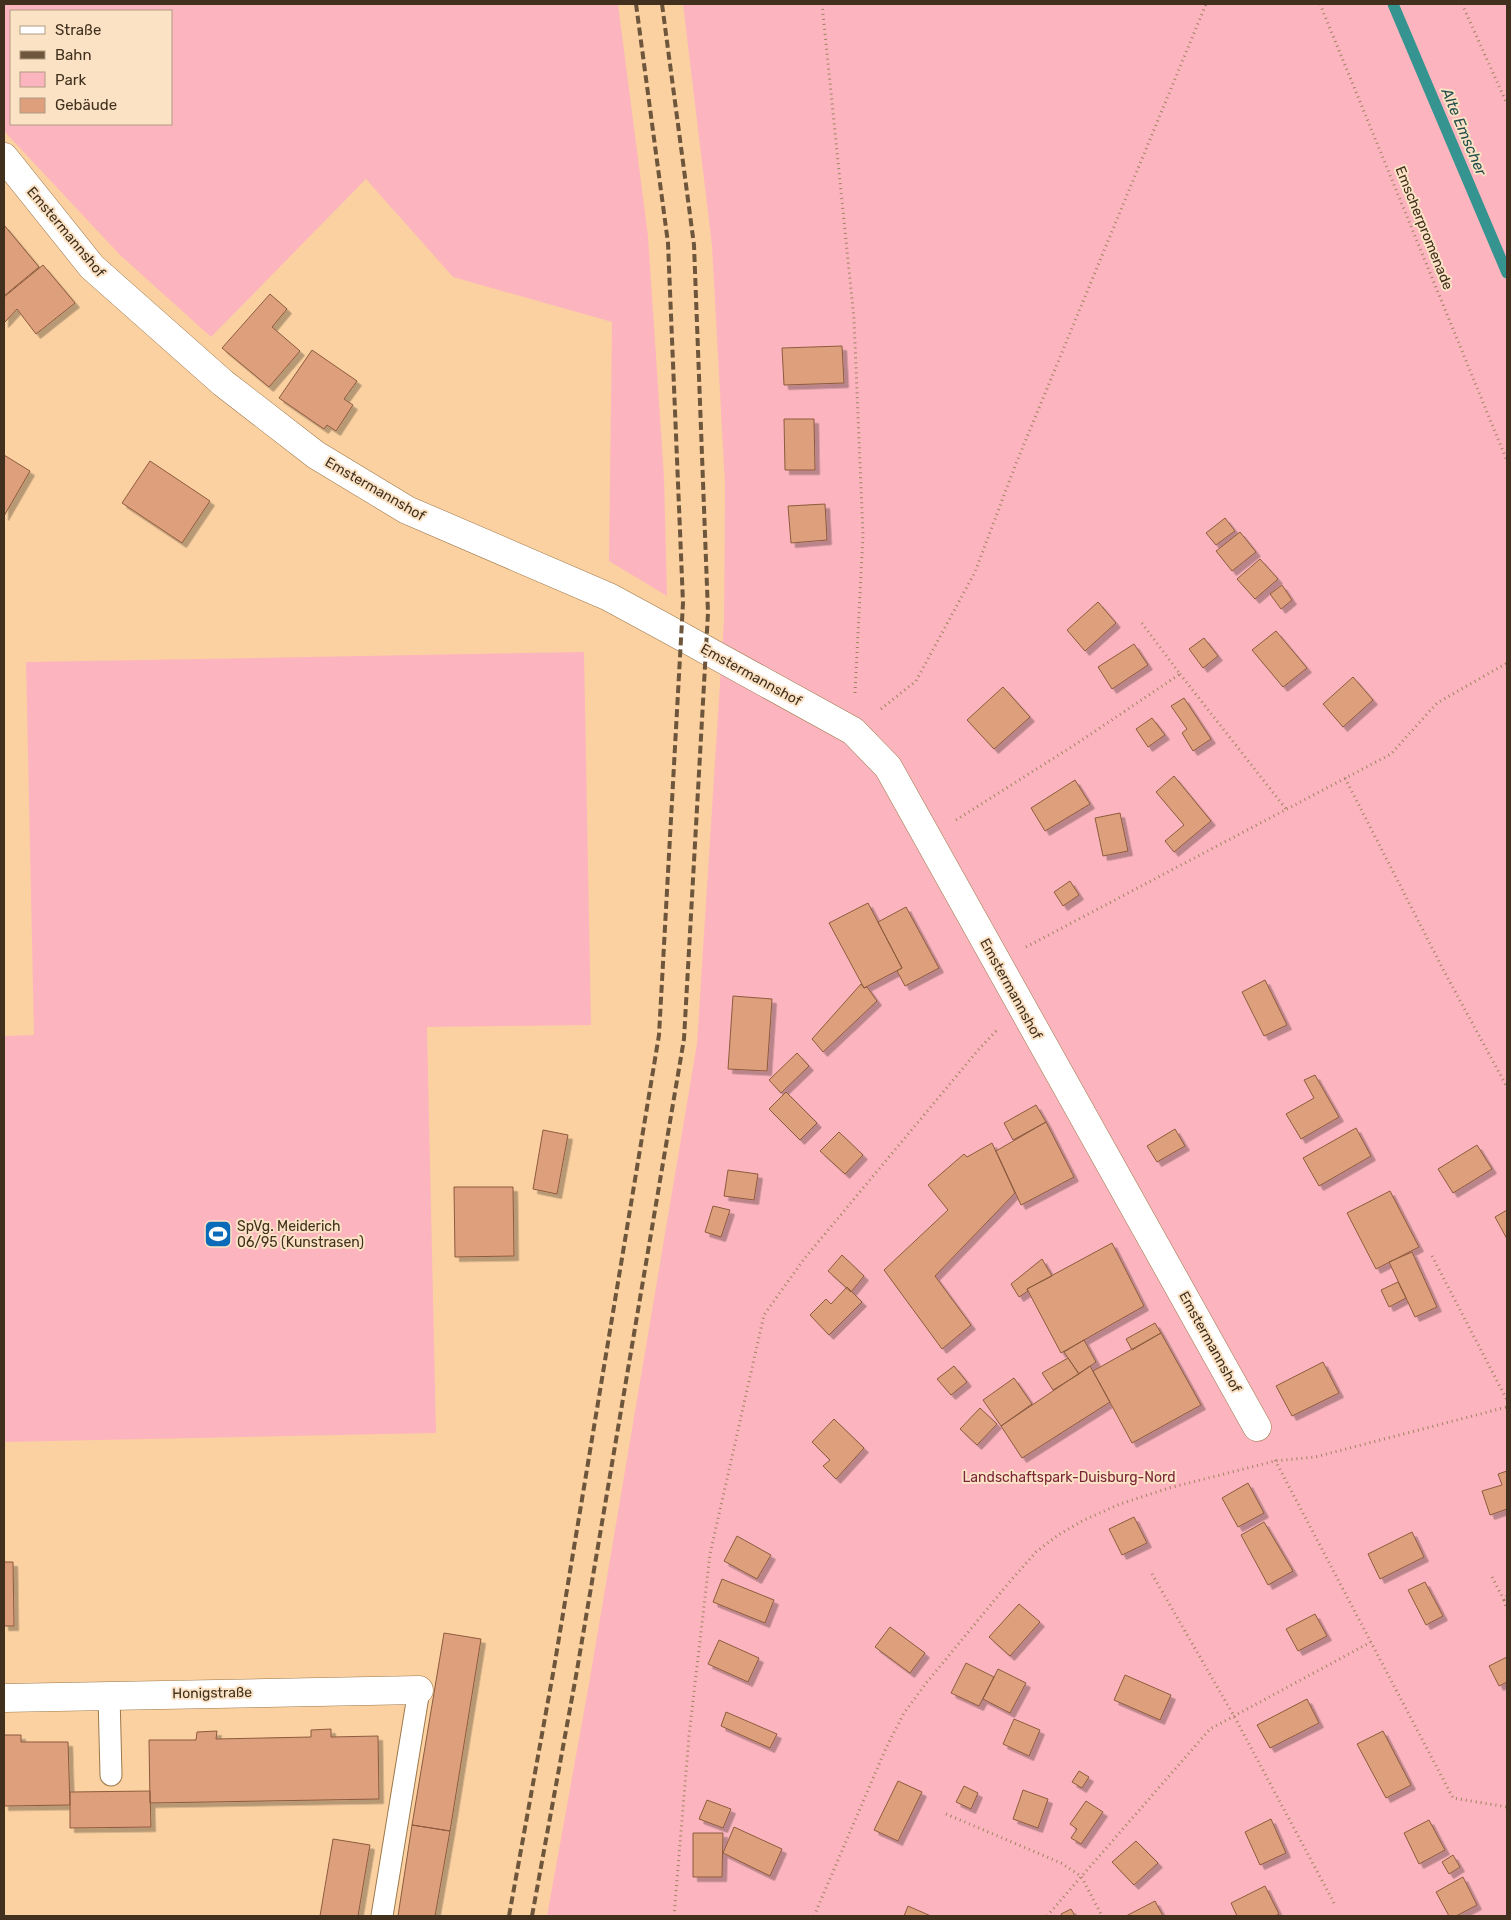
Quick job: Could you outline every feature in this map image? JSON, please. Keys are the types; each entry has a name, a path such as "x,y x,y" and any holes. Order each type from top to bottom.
{"street":[{"name":"Emstermannshof","path":"4,157 92,267 223,383 316,455 407,510 609,597 853,731 888,768 1257,1427"},
{"name":"Honigstraße","path":"4,1698 419,1690"}],"lane":[{"path":"382,1916 419,1690"},
{"path":"109,1695 111,1775"}],"path":[{"path":"822,4 854,319 863,535 860,633 853,731"},
{"path":"853,731 916,681 975,572 1015,466 1206,4"},
{"name":"Emscherpromenade","path":"1320,4 1507,461"},
{"path":"1462,4 1507,104"},
{"path":"1141,622 1287,809"},
{"path":"1026,947 1391,754 1437,703 1507,663"},
{"path":"929,840 952,822 1076,744 1180,674"},
{"path":"1345,778 1445,973 1507,1087"},
{"path":"674,1916 689,1736 710,1554 764,1315 804,1259 979,1049 1021,1007"},
{"path":"1432,1256 1507,1400"},
{"path":"814,1916 886,1748 904,1713 927,1682 1036,1552 1058,1535 1084,1520 1120,1504 1169,1488 1275,1461 1315,1457 1507,1407"},
{"path":"1257,1427 1453,1798 1507,1807"},
{"path":"1152,1574 1234,1716 1334,1902"},
{"path":"1492,1577 1507,1610"},
{"path":"1504,1600 1507,1596"},
{"path":"1047,1916 1210,1729 1370,1642"},
{"path":"946,1814 1061,1863 1081,1876 1102,1916"}],"green space":[{"path":"4,4 618,4 648,236 664,477 667,596 609,561 612,322 453,277 366,179 211,337 120,255 4,131"},
{"name":"Landschaftspark-Duisburg-Nord","path":"683,4 1507,4 1507,1916 547,1916 590,1678 697,1044 724,620 725,485 712,246"},
{"path":"584,652 591,1025 427,1027 436,1433 4,1442 4,1036 34,1035 26,662"}],"building":[{"path":"4,225 39,267 4,296"},
{"path":"43,265 75,303 36,334 17,309 4,323 4,297"},
{"path":"270,294 287,309 272,327 300,351 269,387 222,348"},
{"path":"842,346 844,383 784,385 782,348"},
{"path":"312,350 357,381 344,399 353,405 336,431 327,425 324,429 279,398"},
{"path":"784,419 814,419 815,470 785,470"},
{"path":"4,455 30,471 4,516"},
{"path":"150,461 210,501 182,543 122,503"},
{"path":"825,504 827,540 791,543 788,506"},
{"path":"1225,518 1235,531 1216,545 1206,533"},
{"path":"1240,532 1256,552 1232,571 1216,551"},
{"path":"1260,559 1278,579 1255,599 1237,579"},
{"path":"1282,585 1292,600 1281,609 1270,594"},
{"path":"1098,602 1116,623 1085,651 1067,630"},
{"path":"1276,631 1307,668 1283,687 1252,650"},
{"path":"1204,638 1218,656 1203,668 1189,649"},
{"path":"1134,644 1148,665 1112,689 1098,667"},
{"path":"1353,677 1373,700 1343,727 1323,704"},
{"path":"1003,687 1030,717 994,749 967,720"},
{"path":"1184,698 1211,739 1193,751 1182,733 1187,729 1171,706"},
{"path":"1152,718 1165,735 1148,747 1136,729"},
{"path":"1174,776 1211,821 1174,852 1165,841 1184,825 1156,792"},
{"path":"1075,780 1090,804 1045,831 1031,808"},
{"path":"1120,813 1128,851 1103,856 1095,818"},
{"path":"1070,881 1079,895 1063,906 1054,892"},
{"path":"868,903 902,968 864,988 829,923"},
{"path":"906,907 939,968 905,986 897,971 902,968 878,922"},
{"path":"1265,980 1287,1025 1264,1036 1242,992"},
{"path":"861,984 864,988 867,987 877,1001 823,1052 812,1039"},
{"path":"733,996 772,999 767,1071 728,1069"},
{"path":"797,1053 809,1066 781,1093 769,1080"},
{"path":"1315,1075 1339,1117 1301,1139 1286,1114 1314,1098 1304,1080"},
{"path":"786,1092 817,1123 800,1140 769,1109"},
{"path":"1036,1105 1046,1122 1013,1140 1004,1123"},
{"path":"1046,1122 1074,1177 1021,1205 996,1151"},
{"path":"1356,1128 1371,1156 1319,1186 1303,1158"},
{"path":"1175,1129 1185,1146 1157,1162 1147,1146"},
{"path":"543,1130 568,1135 557,1194 533,1189"},
{"path":"839,1132 863,1155 845,1174 820,1151"},
{"path":"992,1143 1015,1193 935,1276 971,1325 942,1349 884,1270 948,1210 928,1185 964,1154 967,1157"},
{"path":"1477,1145 1492,1169 1453,1193 1438,1169"},
{"path":"728,1170 758,1174 754,1200 724,1196"},
{"path":"454,1187 513,1187 514,1256 455,1257"},
{"path":"1390,1191 1419,1247 1376,1269 1347,1213"},
{"path":"713,1206 730,1210 721,1237 705,1232"},
{"path":"1507,1210 1507,1239 1495,1217"},
{"path":"1112,1243 1144,1306 1061,1353 1027,1289"},
{"path":"1412,1252 1437,1307 1415,1317 1389,1262"},
{"path":"842,1255 864,1276 851,1292 828,1271"},
{"path":"1042,1259 1052,1276 1027,1289 1028,1291 1019,1297 1011,1284"},
{"path":"1398,1282 1406,1298 1389,1307 1381,1290"},
{"path":"847,1287 862,1302 829,1335 810,1315 826,1299 831,1304"},
{"path":"1155,1323 1161,1333 1132,1350 1126,1339"},
{"path":"1161,1333 1201,1405 1132,1443 1093,1371"},
{"path":"1084,1340 1096,1362 1079,1374 1064,1352"},
{"path":"1068,1358 1079,1374 1053,1390 1042,1373"},
{"path":"1323,1362 1339,1393 1292,1416 1276,1386"},
{"path":"954,1366 967,1382 951,1395 937,1379"},
{"path":"1090,1366 1110,1402 1022,1458 1001,1426"},
{"path":"1014,1378 1032,1404 1001,1426 983,1400"},
{"path":"980,1408 997,1424 977,1445 960,1429"},
{"path":"834,1419 864,1448 836,1479 823,1466 830,1460 812,1442"},
{"path":"1507,1471 1507,1509 1490,1515 1482,1491 1502,1485 1498,1474"},
{"path":"1248,1483 1264,1513 1238,1527 1222,1498"},
{"path":"1134,1517 1147,1543 1122,1555 1109,1529"},
{"path":"1264,1522 1293,1571 1268,1585 1241,1535"},
{"path":"1412,1532 1424,1557 1380,1579 1368,1554"},
{"path":"737,1536 771,1555 757,1579 724,1561"},
{"path":"4,1562 13,1562 14,1626 4,1626"},
{"path":"722,1579 774,1600 765,1623 713,1602"},
{"path":"1425,1582 1443,1616 1426,1625 1408,1590"},
{"path":"1019,1604 1040,1622 1010,1656 989,1637"},
{"path":"1315,1614 1327,1636 1298,1651 1286,1629"},
{"path":"890,1627 925,1653 910,1673 875,1647"},
{"path":"444,1633 481,1639 450,1831 412,1825"},
{"path":"719,1640 759,1658 748,1682 708,1664"},
{"path":"1507,1657 1507,1682 1499,1686 1489,1666"},
{"path":"966,1663 994,1677 979,1706 951,1693"},
{"path":"998,1669 1026,1683 1010,1713 983,1699"},
{"path":"1125,1675 1171,1695 1160,1720 1114,1700"},
{"path":"1307,1699 1319,1723 1270,1748 1257,1725"},
{"path":"726,1712 777,1734 770,1748 721,1726"},
{"path":"1014,1719 1040,1730 1029,1756 1003,1744"},
{"path":"331,1729 331,1737 378,1736 379,1799 150,1803 149,1740 196,1740 197,1732 217,1731 216,1739 311,1737 311,1730"},
{"path":"1383,1731 1411,1785 1386,1798 1357,1744"},
{"path":"4,1735 21,1735 21,1742 68,1742 70,1805 4,1806"},
{"path":"1079,1771 1089,1777 1082,1788 1072,1782"},
{"path":"898,1781 922,1792 898,1841 874,1830"},
{"path":"964,1786 978,1793 971,1809 956,1802"},
{"path":"1023,1790 1048,1799 1038,1828 1013,1819"},
{"path":"150,1791 151,1827 70,1828 70,1792"},
{"path":"707,1800 731,1809 723,1828 699,1819"},
{"path":"1086,1801 1103,1812 1081,1844 1071,1838 1077,1829 1070,1824"},
{"path":"1271,1819 1286,1853 1260,1865 1245,1832"},
{"path":"1429,1820 1445,1850 1419,1864 1404,1833"},
{"path":"412,1825 450,1831 435,1916 398,1916"},
{"path":"734,1827 782,1849 770,1876 723,1853"},
{"path":"693,1833 723,1833 722,1877 693,1877"},
{"path":"333,1839 370,1845 358,1916 320,1916"},
{"path":"1136,1841 1158,1863 1134,1885 1112,1862"},
{"path":"1453,1855 1460,1867 1449,1874 1442,1862"},
{"path":"1463,1877 1477,1905 1456,1916 1449,1916 1436,1892"},
{"path":"1265,1886 1279,1914 1275,1916 1237,1916 1231,1903"},
{"path":"1155,1901 1163,1916 1126,1916"},
{"path":"908,1906 931,1916 904,1916"},
{"path":"1071,1909 1075,1916 1062,1916 1061,1914"}],"waterway":[{"name":"Alte Emscher","path":"1393,4 1507,273"}],"railway":[{"path":"509,1916 554,1668 659,1035 683,603 668,243 636,4"},
{"path":"532,1916 576,1676 684,1039 708,613 694,245 662,4"}],"place":[{"name":"SpVg. Meiderich 06/95 (Kunstrasen)","path":"218,1234"}]}
